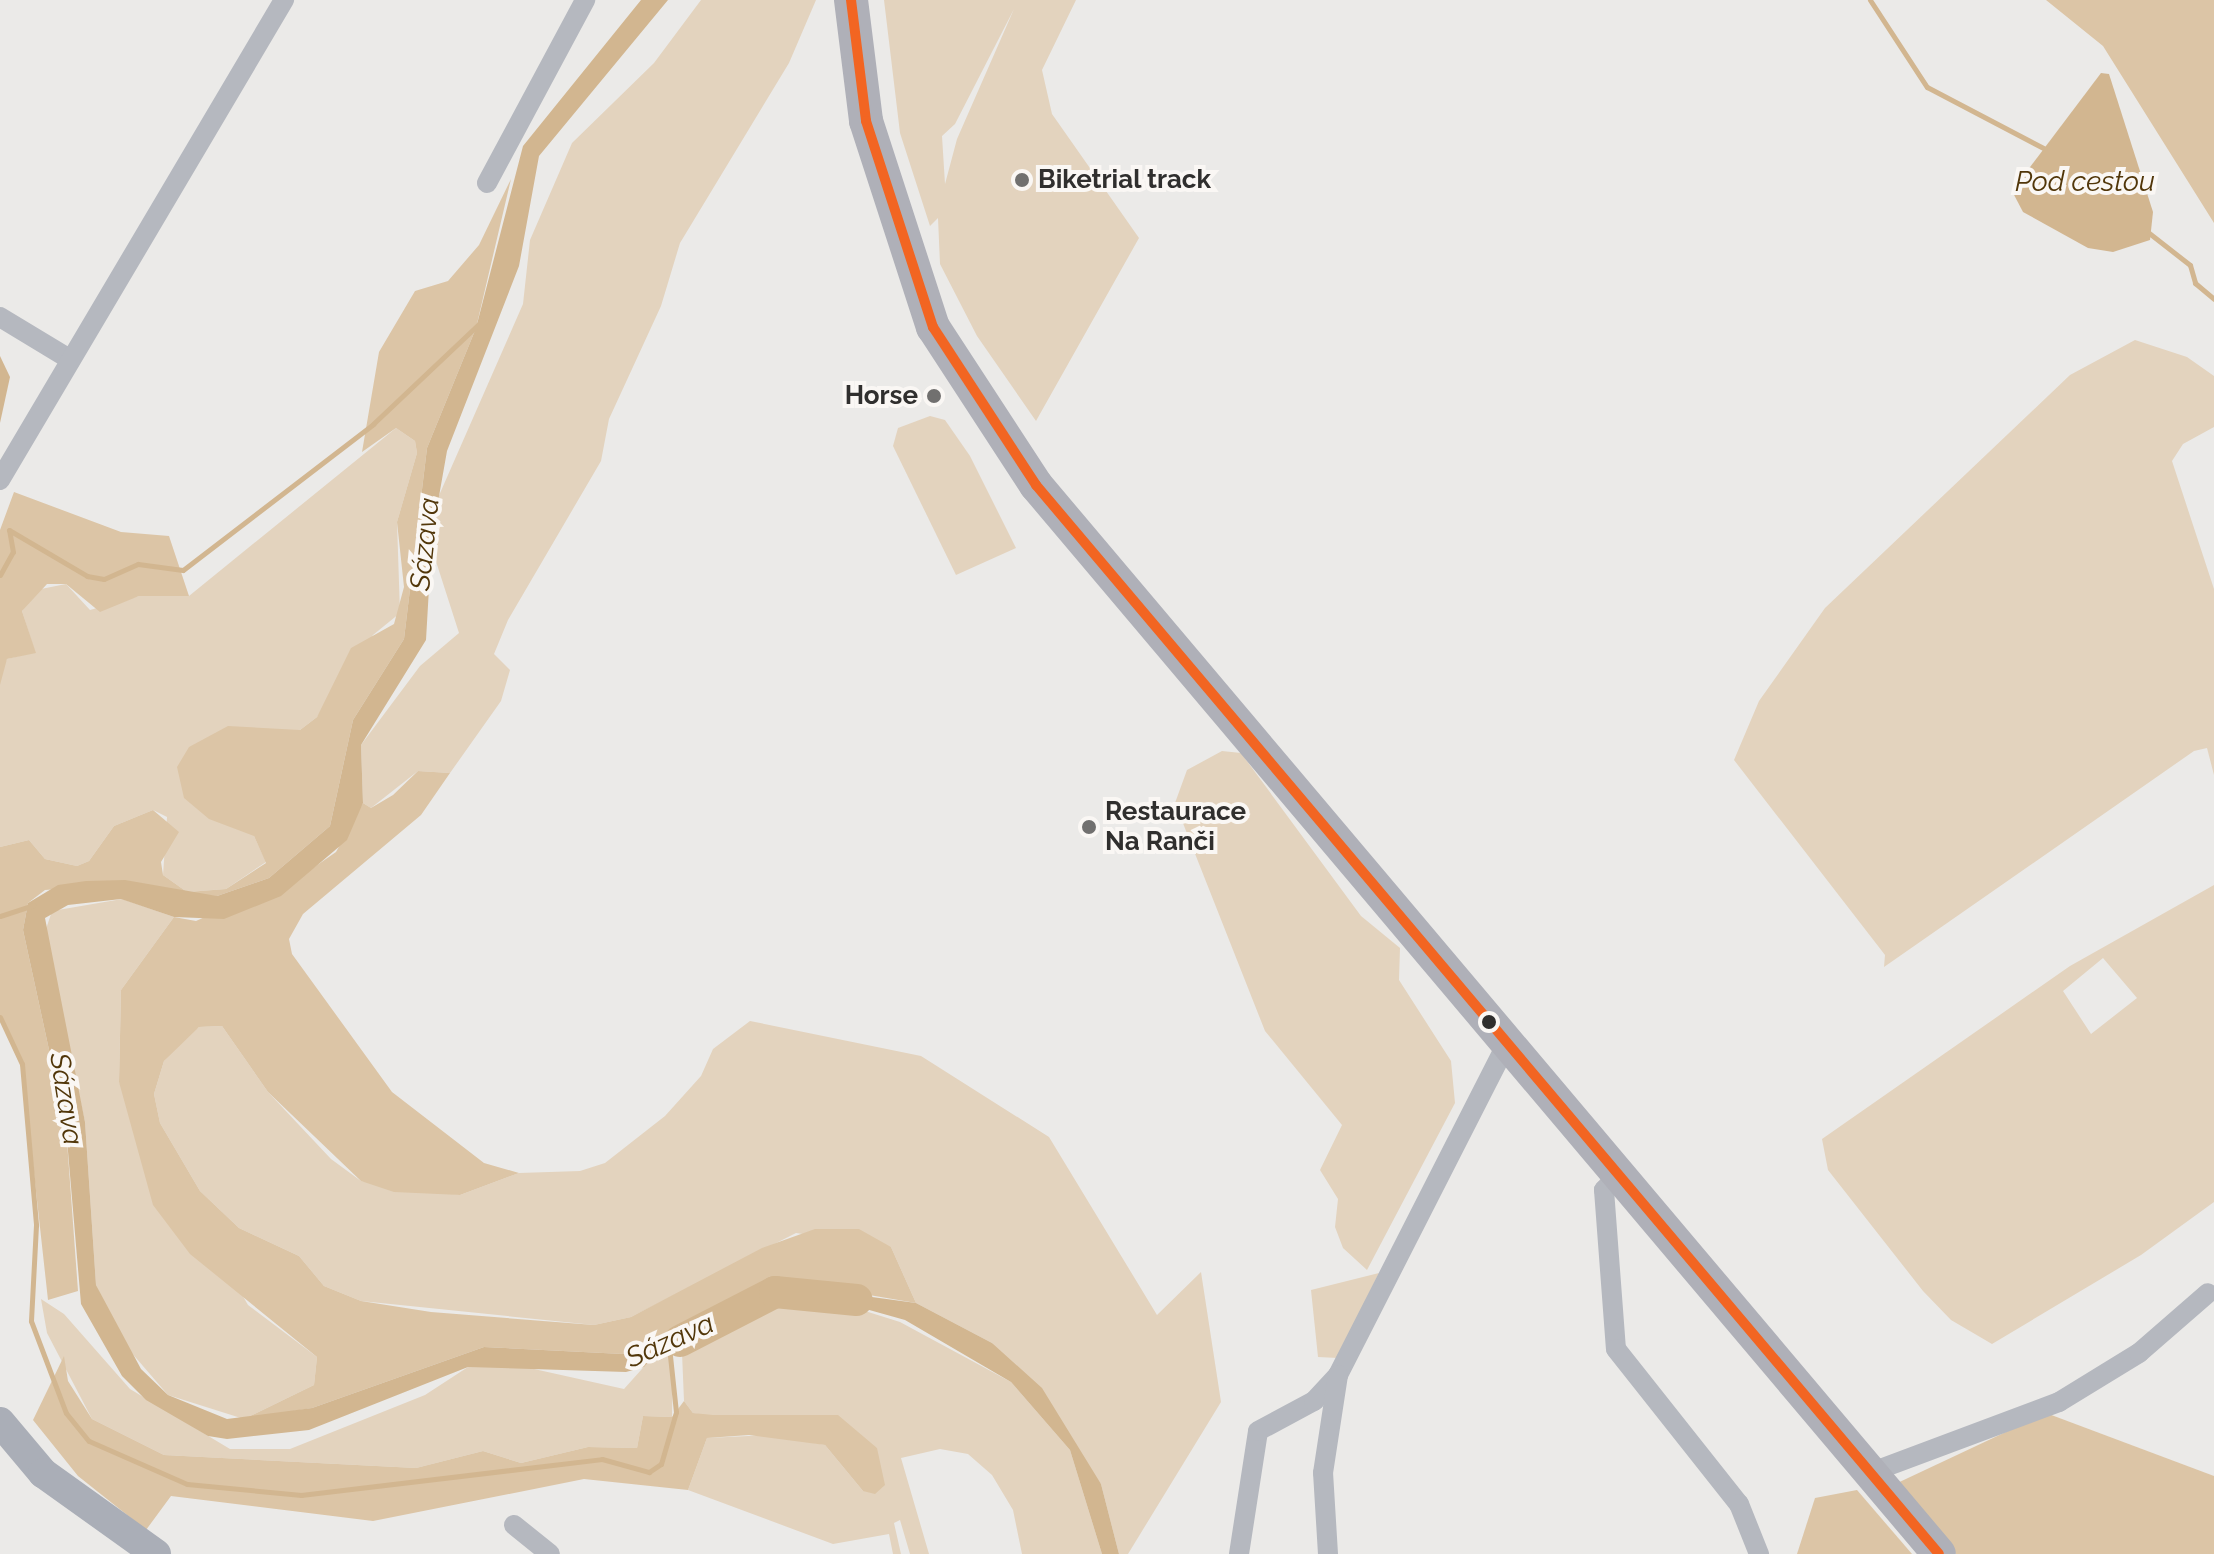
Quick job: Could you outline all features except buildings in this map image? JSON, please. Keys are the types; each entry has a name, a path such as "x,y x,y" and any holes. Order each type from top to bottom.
{"main road":[{"path":"851,0 866,121 933,327 1078,539 1939,1554"}],"street":[{"path":"0,480 66,357 284,0"},
{"path":"487,183 585,0"},
{"path":"0,317 66,357"},
{"path":"1239,1554 1258,1431 1314,1401 1338,1375 1507,1043"},
{"path":"1619,1174 1604,1190 1616,1349 1739,1504 1759,1554"},
{"path":"1872,1472 2059,1402 2139,1353 2208,1293"},
{"path":"1328,1554 1323,1473 1338,1375"},
{"path":"0,1422 43,1473 156,1554"},
{"path":"514,1525 550,1554"}],"shaded area":[{"path":"701,0 816,0 789,63 680,243 661,306 609,419 601,461 508,620 494,654 510,670 501,701 450,773 418,771 371,808 363,803 361,745 420,666 459,633 432,549 437,500 523,304 530,240 572,143 654,63"},
{"name":"Biketrial track","path":"884,0 1076,0 1042,70 1052,114 1139,238 1036,421 977,336 940,264 938,218 930,226 900,133","holes":["1014,9 957,139 945,184 942,136 955,124"]},
{"path":"2046,0 2214,0 2214,223 2103,46"},
{"path":"511,179 476,328 427,448 404,639 353,720 330,826 269,878 217,896 181,895 138,883 45,890 28,903 23,930 66,1128 78,1291 48,1300 22,1064 0,1017 0,847 29,840 45,859 77,866 89,861 114,826 153,810 179,832 161,862 163,875 187,892 226,889 266,863 254,836 209,819 184,798 177,767 189,747 228,726 300,730 317,717 351,648 394,624 404,587 397,522 417,453 415,441 396,428 362,452 379,352 415,291 448,281 479,245"},
{"path":"2135,340 2187,357 2214,376 2214,427 2183,444 2172,461 2214,589 2214,775 2207,748 2194,751 1884,967 1885,955 1734,760 1759,701 1825,608 2070,375"},
{"path":"930,416 945,420 970,456 1016,548 956,575 893,446 898,428"},
{"path":"396,428 415,441 417,453 397,522 400,613 373,635 317,717 300,730 267,730 254,836 266,862 226,889 187,892 163,875 167,817 153,810 114,826 89,861 77,866 45,859 29,840 0,847 0,673 7,659 35,652 22,611 36,590 66,584 90,610 139,596 189,596"},
{"path":"14,492 121,532 169,536 189,596 139,596 100,612 66,584 47,584 22,611 36,653 7,659 0,685 0,530"},
{"path":"1222,751 1241,753 1361,916 1400,948 1399,980 1451,1061 1455,1103 1367,1270 1343,1248 1335,1227 1338,1199 1320,1170 1342,1125 1265,1031 1175,803 1187,770"},
{"path":"418,771 450,773 421,815 303,914 289,939 292,954 392,1092 484,1163 519,1173 460,1195 394,1192 361,1181 268,1092 222,1026 199,1027 164,1061 154,1094 160,1123 200,1191 239,1228 299,1256 324,1286 361,1301 431,1312 594,1325 631,1317 762,1248 815,1229 859,1229 891,1247 916,1303 787,1281 623,1354 484,1347 312,1408 244,1419 314,1385 317,1357 190,1254 153,1205 119,1082 121,990 174,917 196,921 313,868 336,852 363,803 371,808 393,795"},
{"path":"2214,885 2214,1202 2141,1255 1992,1344 1951,1320 1923,1291 1828,1170 1822,1139 2070,966","holes":["2103,958 2137,998 2091,1034 2063,991"]},
{"path":"122,899 174,917 121,990 119,1082 248,1305 317,1357 314,1385 244,1419 168,1395 124,1344 96,1285 85,1122 44,935 52,911"},
{"path":"750,1021 921,1056 1049,1137 1157,1315 1201,1272 1221,1402 1128,1554 1119,1554 1101,1484 992,1343 916,1303 891,1247 796,1233 631,1317 594,1325 361,1301 324,1286 299,1256 239,1228 200,1191 160,1123 154,1094 164,1061 184,1038 199,1027 222,1026 268,1092 331,1159 361,1181 460,1195 519,1173 580,1171 605,1163 665,1116 701,1076 713,1049"},
{"path":"1379,1273 1338,1358 1318,1357 1311,1290"},
{"path":"798,1290 900,1322 1011,1382 1070,1450 1102,1554 1022,1554 1013,1510 992,1475 968,1454 940,1449 901,1458 929,1554 910,1554 900,1520 894,1523 901,1554 893,1554 889,1534 833,1544 688,1490 707,1438 770,1435 825,1445 863,1491 877,1448 693,1413 684,1401 682,1353 697,1338 768,1294"},
{"path":"41,1299 64,1314 130,1389 230,1449 290,1449 425,1395 468,1367 525,1367 624,1389 658,1351 673,1347 672,1417 643,1416 637,1448 588,1447 521,1463 483,1451 416,1468 164,1455 92,1419 47,1333"},
{"path":"64,1356 68,1381 92,1419 164,1455 416,1468 483,1451 521,1463 588,1447 637,1448 643,1416 672,1417 684,1401 693,1413 713,1415 838,1415 877,1448 885,1485 875,1494 863,1491 825,1445 749,1435 707,1438 688,1490 584,1479 373,1521 171,1496 146,1530 78,1476 33,1420"},
{"path":"2046,1413 2214,1476 2214,1554 1956,1554 1891,1486"},
{"path":"1857,1490 1912,1554 1797,1554 1815,1498"}],"water":[{"path":"641,0 668,0 539,156 519,266 447,451 432,536 426,640 361,745 363,803 347,840 281,896 224,919 174,917 121,899 68,905 45,918 85,1122 96,1285 141,1369 168,1395 227,1419 312,1408 484,1347 623,1354 769,1283 916,1303 992,1343 1042,1388 1101,1484 1119,1554 1102,1554 1070,1450 1011,1382 905,1320 798,1290 768,1294 692,1343 658,1351 644,1367 626,1372 468,1367 309,1430 227,1439 208,1436 146,1400 122,1376 81,1304 66,1128 23,930 28,903 58,885 86,881 125,880 217,896 269,878 330,826 353,720 404,639 427,448 476,328 523,146"},
{"name":"Pod cestou","path":"2101,73 2109,74 2153,212 2150,240 2113,252 2088,248 2023,212 2012,191"},
{"path":"0,356 10,377 0,423"}],"waterway":[{"path":"1870,0 1927,87 2045,149"},
{"path":"2149,233 2190,265 2195,283 2214,299"},
{"path":"0,575 13,552 9,530 87,576 104,579 138,564 183,570 373,424 483,320"},
{"path":"0,916 33,905"},
{"path":"0,1017 22,1064 36,1225 31,1321 66,1413 89,1441 187,1484 301,1495 602,1459 649,1472 661,1464 676,1412 669,1346"},
{"name":"Sázava","path":"680,1341 775,1292 857,1300"}],"transit line":[{"path":"851,0 866,121 933,327 1036,485 1939,1554"}],"place":[{"name":"Biketrial track","path":"1022,180"},
{"name":"Horse","path":"934,396"},
{"name":"Restaurace Na Ranči","path":"1089,827"}]}
